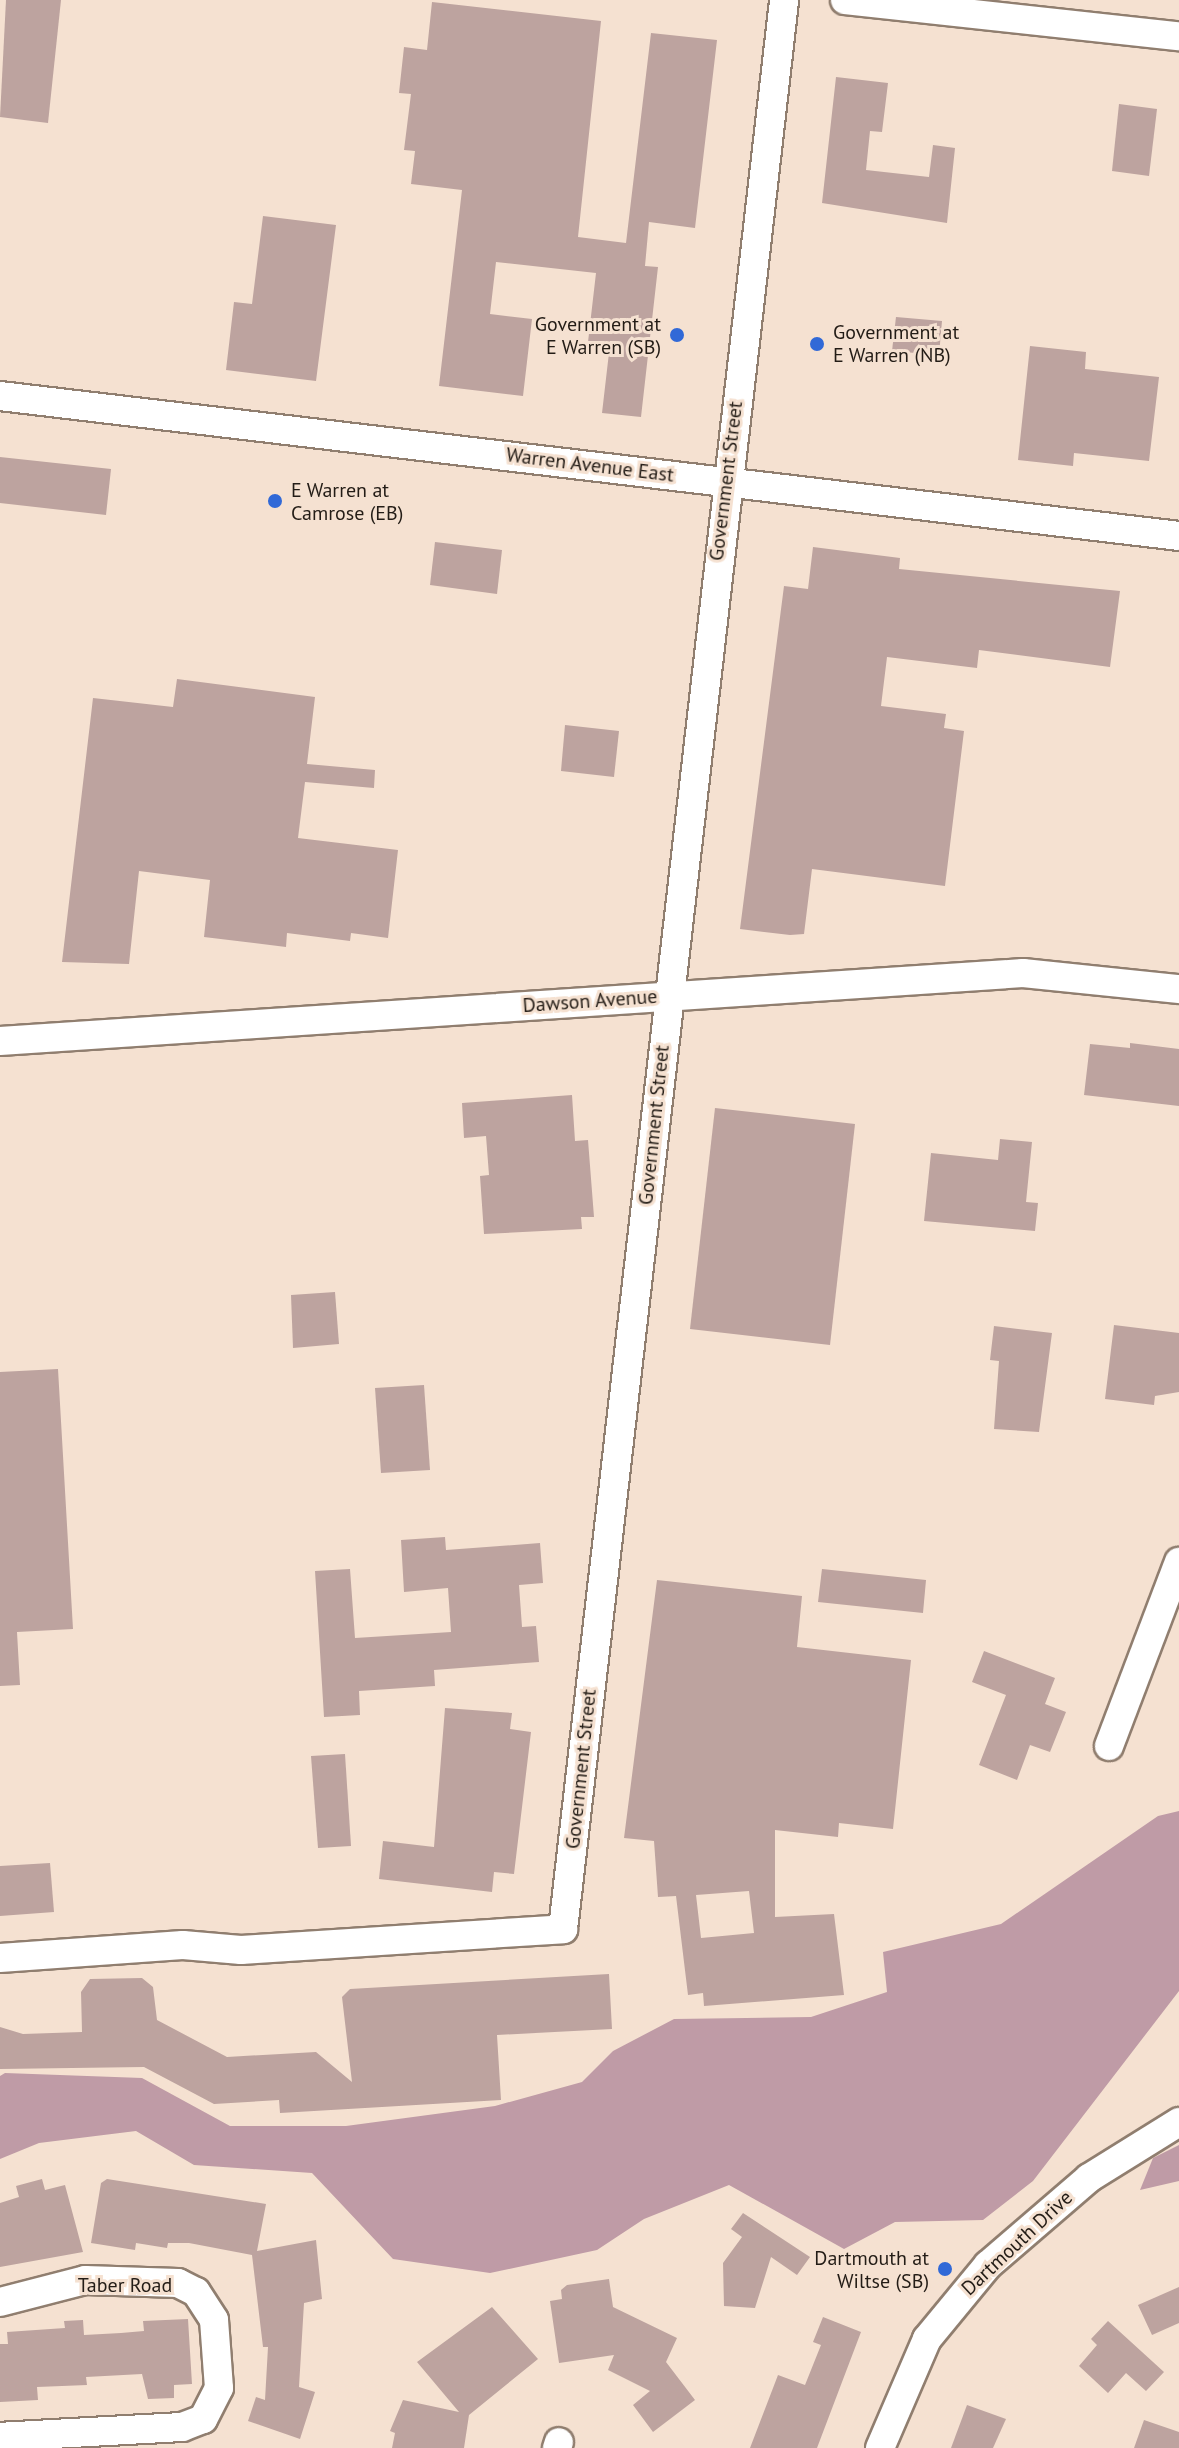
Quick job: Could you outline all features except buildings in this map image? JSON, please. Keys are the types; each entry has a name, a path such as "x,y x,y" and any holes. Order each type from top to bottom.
{"street":[{"name":"Government Street","path":"0,1958 183,1945 241,1950 563,1929 726,481 784,0"},
{"path":"845,0 1179,36"},
{"name":"Warren Avenue East","path":"0,396 1179,536"},
{"name":"Dawson Avenue","path":"0,1041 1023,973 1179,989"},
{"path":"1109,1746 1179,1562"},
{"name":"Dartmouth Drive","path":"880,2448 927,2339 988,2265 1089,2178 1179,2122"},
{"name":"Taber Road","path":"0,2302 85,2280 178,2283 196,2292 214,2320 219,2388 203,2419 182,2427 0,2437"}],"shaded area":[{"path":"1179,1811 1179,1991 1033,2181 983,2220 895,2222 844,2249 729,2185 644,2219 597,2250 490,2273 393,2259 312,2173 194,2165 136,2131 39,2143 0,2159 0,2076 5,2073 142,2078 230,2126 346,2126 495,2106 582,2082 613,2051 674,2019 811,2017 887,1992 883,1952 1001,1924 1158,1816"},
{"path":"1179,2145 1179,2181 1140,2190 1153,2158"}],"place":[{"name":"Government at E Warren (SB)","path":"677,335"},
{"name":"Government at E Warren (NB)","path":"817,344"},
{"name":"E Warren at Camrose (EB)","path":"275,501"},
{"name":"Dartmouth at Wiltse (SB)","path":"945,2269"}]}
